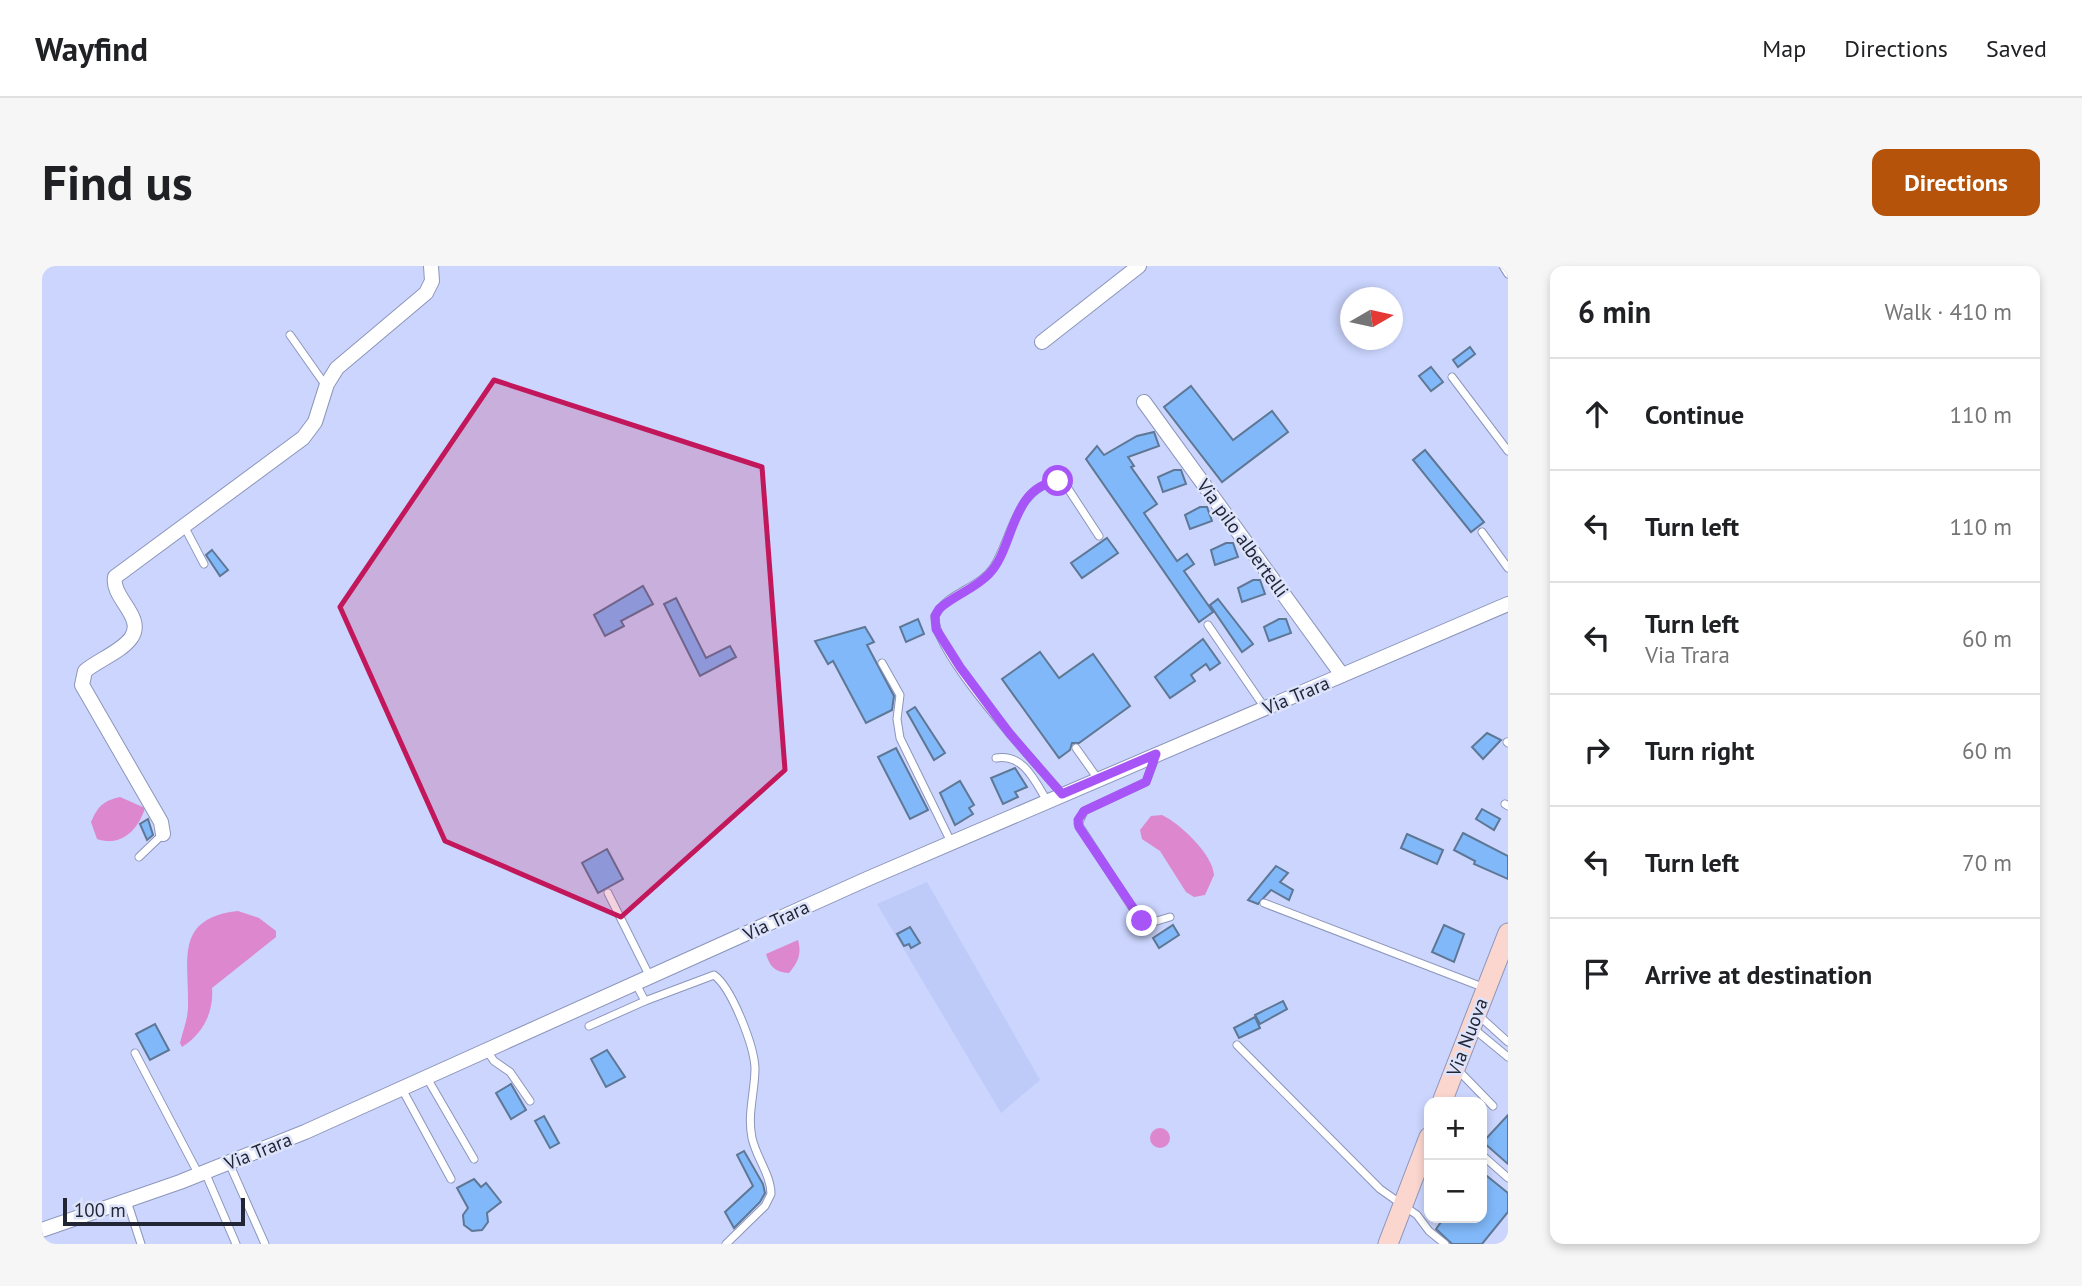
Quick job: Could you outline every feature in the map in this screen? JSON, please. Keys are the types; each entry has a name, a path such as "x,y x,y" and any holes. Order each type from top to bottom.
{"main road":[{"name":"Via Nuova","path":"1448,1097 1455,1068 1508,933"},
{"path":"1388,1244 1424,1150"}],"street":[{"path":"163,834 161,822 85,693 81,679 88,668 127,642 133,632 132,615 115,590 115,577 303,438 315,422 326,387 340,364 426,293 433,277 431,266"},
{"path":"1042,342 1139,266"},
{"name":"Via pilo albertelli","path":"1144,402 1342,675"},
{"name":"Via Trara","path":"42,1230 229,1163 427,1078 951,842 1508,604"}],"lane":[{"path":"1503,266 1508,274"},
{"path":"290,335 326,387"},
{"path":"1452,377 1508,451"},
{"path":"1062,794 978,694 939,635 935,616 943,605 989,574 1000,555 1015,516 1047,484 1058,481 1065,484 1099,536"},
{"path":"183,526 204,564"},
{"path":"1482,532 1508,568"},
{"path":"1208,625 1265,708"},
{"path":"883,663 900,695 897,719 900,738 951,842"},
{"path":"1076,748 1098,779"},
{"path":"1156,754 1146,782 1084,811 1079,816 1078,824 1136,916 1150,923 1170,917"},
{"path":"996,758 1009,757 1022,764 1047,801"},
{"path":"139,857 163,834"},
{"path":"608,893 650,977"},
{"path":"1264,903 1486,988"},
{"path":"589,1026 714,975 723,985 750,1043 755,1070 750,1101 752,1137 771,1192 765,1206 726,1244"},
{"path":"636,984 645,1001"},
{"path":"1474,1021 1508,1042"},
{"path":"1474,1021 1508,1057"},
{"path":"1237,1045 1380,1189 1417,1214 1429,1231 1445,1244"},
{"path":"487,1051 494,1062 510,1072 530,1101"},
{"path":"135,1053 202,1173 236,1244"},
{"path":"1455,1068 1493,1106"},
{"path":"427,1078 474,1159"},
{"path":"402,1089 451,1179"},
{"path":"1487,1159 1508,1178"},
{"path":"229,1163 265,1244"},
{"path":"127,1201 141,1244"}],"highlighted area":[{"path":"494,380 762,467 785,770 621,917 445,841 340,607"}],"shaded area":[{"path":"120,797 145,808 138,824 120,839 97,839 91,822 94,816 105,802"},
{"path":"1162,815 1187,833 1208,858 1214,875 1205,895 1194,897 1186,892 1160,851 1142,839 1140,830 1151,816"},
{"path":"927,882 1040,1080 1001,1113 877,904"},
{"path":"238,911 259,918 276,931 276,937 212,988 211,1006 206,1022 196,1036 182,1047 180,1043 188,1011 189,944 194,932 203,922 218,915"},
{"path":"798,940 798,958 789,973 774,968 766,954"},
{"path":"1160,1128 1167,1131 1170,1138 1167,1145 1160,1148 1153,1145 1150,1138 1153,1131"}],"building":[{"path":"1470,347 1475,354 1458,367 1453,360"},
{"path":"1431,367 1443,382 1431,391 1419,376"},
{"path":"1191,386 1233,440 1272,411 1288,432 1222,482 1164,407"},
{"path":"1154,432 1159,446 1128,457 1134,466 1131,467 1157,504 1144,513 1177,561 1187,554 1194,564 1184,571 1213,612 1199,622 1086,459 1097,446 1104,455 1137,436"},
{"path":"1425,450 1484,522 1471,532 1413,460"},
{"path":"1181,470 1186,484 1163,492 1158,477"},
{"path":"1200,507 1207,507 1212,521 1190,529 1185,515"},
{"path":"1107,538 1118,553 1082,578 1071,563"},
{"path":"1226,543 1233,543 1238,557 1215,565 1211,550"},
{"path":"212,550 228,570 220,576 206,555"},
{"path":"1253,580 1260,580 1265,594 1242,602 1238,588"},
{"path":"643,586 653,604 621,621 624,626 605,636 594,615"},
{"path":"676,598 706,658 730,646 736,657 700,676 664,604"},
{"path":"1218,599 1253,644 1242,652 1210,605"},
{"path":"918,619 924,634 906,642 900,627"},
{"path":"1279,619 1286,619 1291,633 1269,641 1264,627"},
{"path":"865,627 874,642 867,645 894,696 892,710 866,723 833,661 828,664 815,641"},
{"path":"1203,639 1220,663 1210,670 1206,664 1191,675 1195,681 1170,698 1155,677"},
{"path":"1040,652 1059,678 1093,654 1130,706 1079,743 1072,743 1070,750 1059,758 1002,679"},
{"path":"915,707 945,753 934,760 907,712"},
{"path":"1487,733 1501,740 1483,759 1472,747"},
{"path":"896,748 928,810 910,819 878,757"},
{"path":"1015,768 1027,787 1015,792 1018,797 1003,804 991,778"},
{"path":"960,781 974,805 969,808 973,814 955,825 940,793"},
{"path":"1482,809 1500,819 1494,830 1476,819"},
{"path":"148,819 153,835 147,840 140,824"},
{"path":"1463,833 1508,856 1508,879 1474,864 1475,861 1454,850"},
{"path":"1407,834 1443,850 1437,864 1401,848"},
{"path":"607,849 623,879 598,893 582,863"},
{"path":"1276,866 1288,873 1280,882 1293,890 1289,900 1271,890 1258,904 1248,900"},
{"path":"1173,925 1179,935 1159,948 1153,938"},
{"path":"1444,925 1464,934 1454,962 1432,952"},
{"path":"910,927 920,943 911,948 909,944 904,946 897,934"},
{"path":"1283,1001 1287,1009 1260,1024 1255,1015"},
{"path":"1255,1017 1260,1028 1239,1038 1234,1028"},
{"path":"155,1024 169,1050 150,1060 136,1034"},
{"path":"607,1050 625,1077 606,1087 591,1059"},
{"path":"511,1084 526,1110 511,1119 496,1093"},
{"path":"1508,1115 1508,1164 1487,1146 1487,1138"},
{"path":"544,1116 559,1143 550,1148 535,1121"},
{"path":"744,1151 763,1184 765,1193 760,1202 734,1228 725,1212 753,1186 737,1155"},
{"path":"1487,1176 1508,1193 1508,1212 1482,1244 1452,1244 1436,1229 1440,1223 1487,1223"},
{"path":"474,1179 481,1187 486,1183 501,1202 487,1213 488,1222 482,1230 472,1231 464,1225 463,1215 468,1208 457,1188"}],"route":[{"path":"1058,481 1040,488 1021,507 989,574 939,609 935,616 936,629 978,694 1062,794 1156,754 1146,782 1084,811 1078,820 1079,827 1136,916 1142,921"}]}
